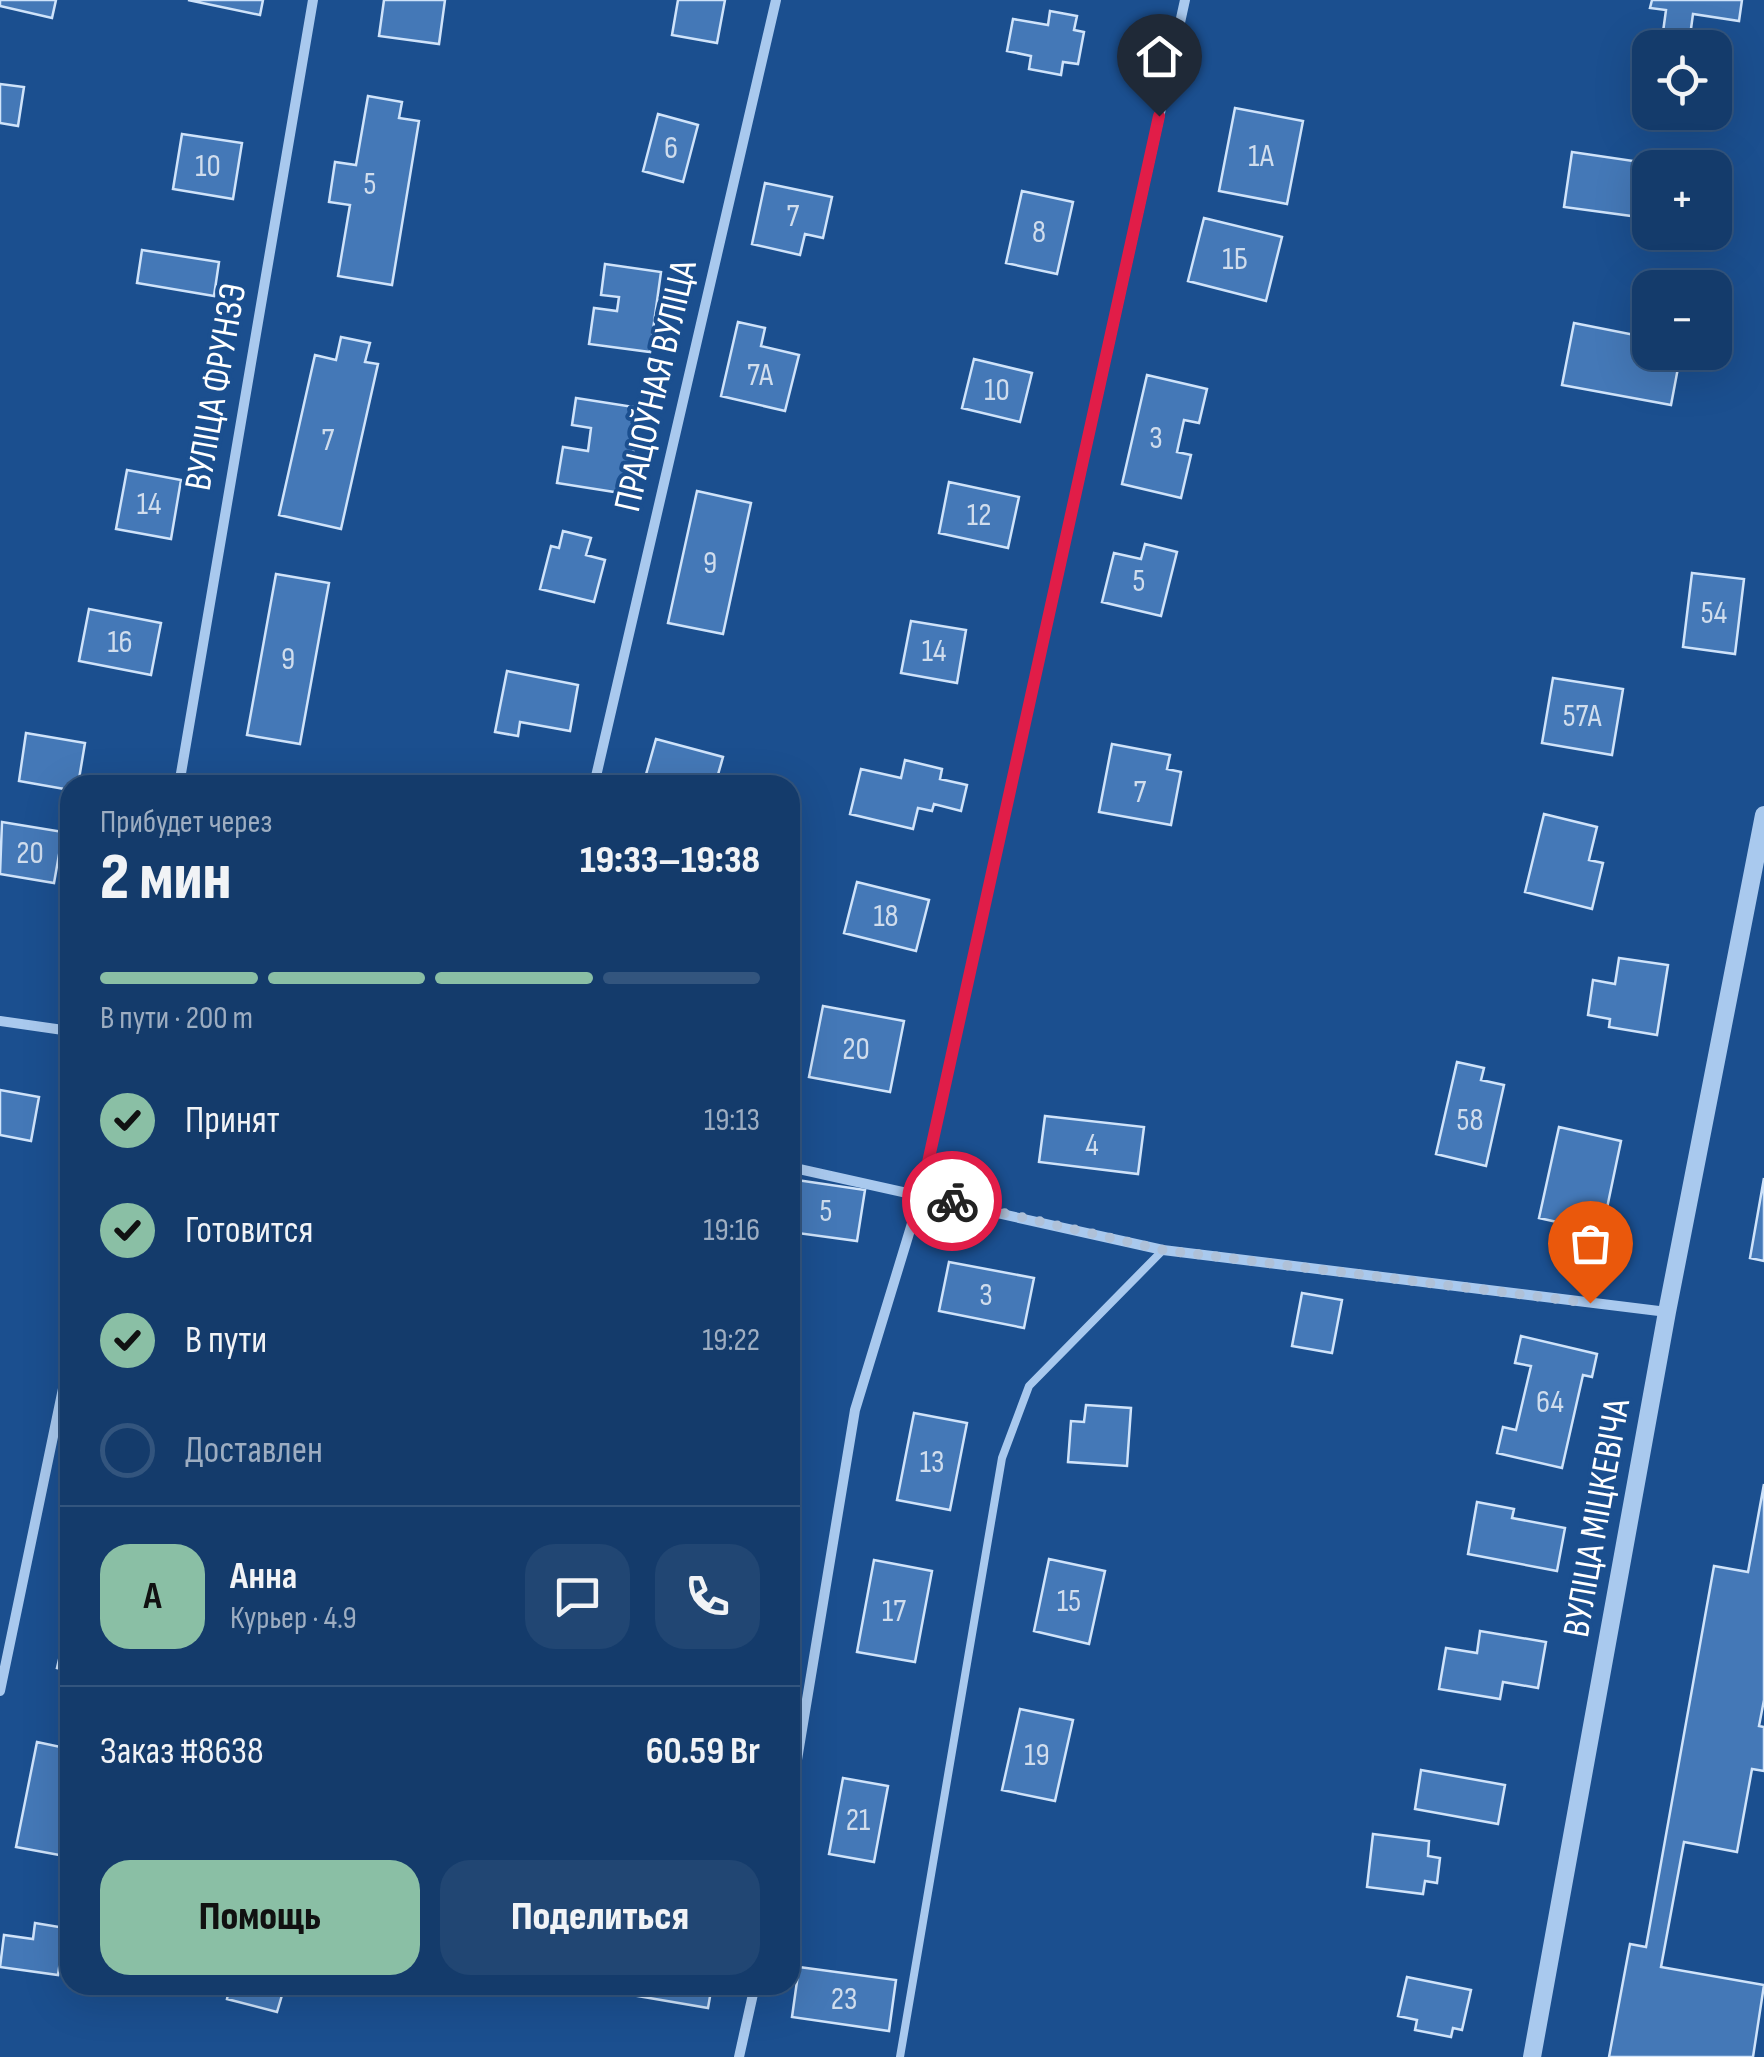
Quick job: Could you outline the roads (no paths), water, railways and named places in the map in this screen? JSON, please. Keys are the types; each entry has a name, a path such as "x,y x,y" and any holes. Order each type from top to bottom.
{"street":[{"name":"ВУЛІЦА ФРУНЗЭ","path":"181,775 312,0"},
{"name":"ПРАЦОЎНАЯ ВУЛІЦА","path":"596,775 776,0"},
{"path":"800,1742 855,1410 921,1194 1185,0"},
{"name":"ВУЛІЦА МІЦКЕВІЧА","path":"1532,2057 1667,1312 1764,815"},
{"path":"0,1020 60,1029"},
{"path":"800,1170 1163,1250 1667,1312"},
{"path":"0,1691 60,1404"},
{"path":"739,2057 752,1995"}],"lane":[{"path":"900,2057 1002,1458 1029,1386 1163,1250"}]}
